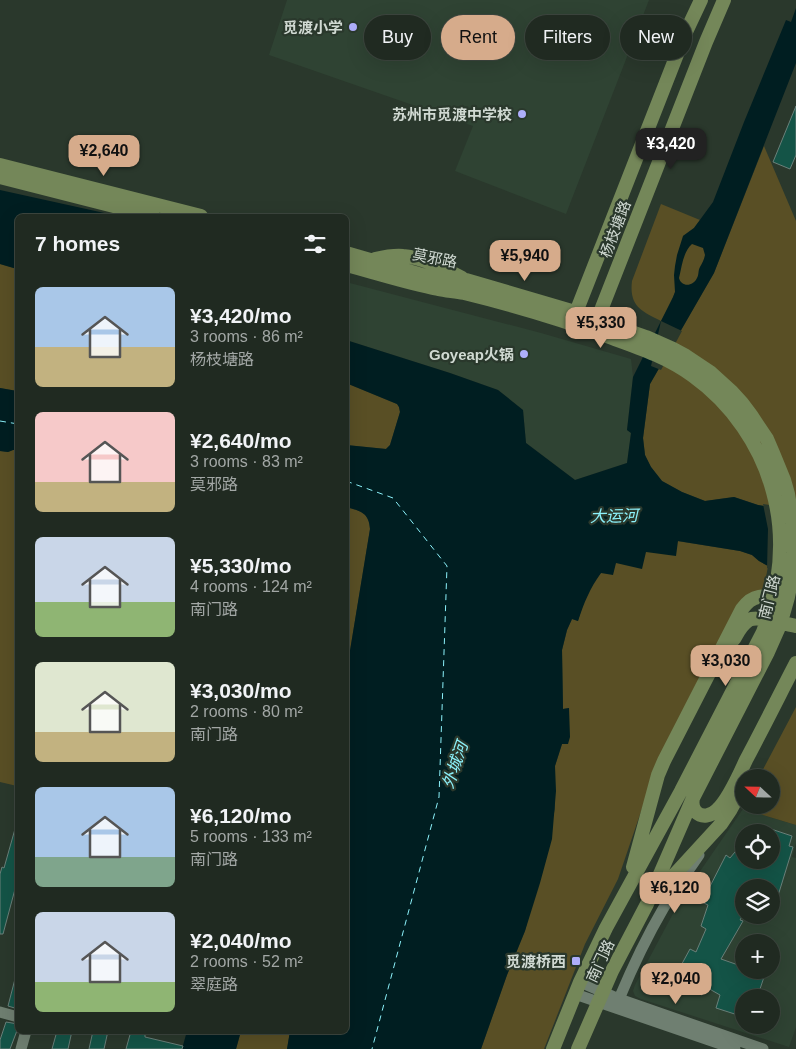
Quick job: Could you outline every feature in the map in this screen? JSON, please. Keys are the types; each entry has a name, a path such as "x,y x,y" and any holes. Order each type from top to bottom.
{"main road":[{"name":"杨枝塘路","path":"574,318 685,34 701,0"},
{"name":"杨枝塘路","path":"595,325 724,0"},
{"path":"0,165 193,214"},
{"path":"0,177 145,214"},
{"name":"莫邪路","path":"349,254 372,260 387,256 414,258 448,270 466,280 574,318"},
{"name":"莫邪路","path":"349,266 437,289 462,292 574,318"},
{"name":"南门路","path":"574,318 643,343 694,376 717,396 737,418 753,443 766,470 775,499 780,529 779,574 768,618 687,794 647,904 600,997 578,1049"},
{"path":"626,890 664,761 742,609 748,601 759,596 796,603"},
{"path":"796,626 755,619 748,621 740,628 664,778 660,792 664,798 669,800 687,794 697,813 703,815 712,814 722,804 737,779 796,663"},
{"path":"753,769 796,684"},
{"name":"南门路","path":"552,1049 597,945 626,890 687,794"},
{"path":"647,904 721,824 735,802"}],"street":[{"path":"619,999 630,973 663,909 721,824"},
{"path":"578,988 735,1049"},
{"path":"600,997 619,999 763,1049"},
{"path":"0,1012 15,1016"},
{"path":"21,1049 25,1034"}],"shaded area":[{"name":"苏州市觅渡中学校","path":"287,0 649,0 643,15 620,15 620,60 626,60 566,214 455,171 473,126 269,55"},
{"path":"764,146 796,221 796,512 758,505 734,497 705,501 682,492 662,481 651,467 645,455 643,438 650,384 714,273"},
{"path":"661,204 700,220 694,228 683,236 714,252 695,293 675,292 661,321 638,307 632,296 632,281"},
{"path":"0,264 15,268 15,391 0,388"},
{"path":"349,283 541,333 631,359 633,377 627,430 631,433 627,463 575,480 526,443 523,410 498,390 349,341"},
{"path":"349,384 397,404 399,407 400,412 390,445 386,449 349,445"},
{"path":"15,450 15,786 0,782 0,451 8,452"},
{"path":"349,508 359,511 366,516 370,529 349,657"},
{"path":"677,541 740,551 752,555 768,566 763,594 754,592 649,788 618,879 585,944 544,1049 481,1049 525,931 555,809 555,766 562,744 569,708 563,709 562,650 567,630 572,619 578,621 590,588 602,572 627,558"},
{"path":"796,707 796,825 760,814 780,814 780,769 763,769"},
{"path":"740,814 760,814 796,825 796,843 792,857 796,858 796,1027 789,1047 749,1034 780,1034 780,989 735,989 735,1029 635,996 633,991 635,985 676,908"},
{"path":"240,1034 290,1034 287,1049 236,1049"}],"water":[{"path":"796,8 796,63 714,273 650,384 643,438 645,455 651,467 662,481 682,492 705,501 734,497 758,505 796,512 768,566 752,555 740,551 678,541 676,556 646,552 642,569 616,563 613,575 601,573 588,596 578,621 572,619 562,650 563,709 569,708 570,737 568,744 562,744 555,766 556,791 552,839 525,931 481,1049 287,1049 290,1034 349,1034 349,657 370,529 366,516 359,511 349,508 349,445 386,449 390,445 400,412 397,404 349,384 349,341 498,390 523,410 526,443 575,480 627,463 631,433 627,430 633,377 675,292 675,266 683,236 694,228 713,202 786,20 791,22","holes":["692,244 703,248 705,255 695,281 687,285 682,283 679,278 683,260 689,247"]},
{"path":"0,190 109,214 15,214 15,268 0,264"},
{"path":"0,388 15,391 15,450 8,452 0,451"},
{"path":"186,1034 240,1034 236,1049 182,1049"}],"pier":[{"path":"661,321 682,331 661,370 651,366"},
{"path":"763,504 796,509 796,571 767,568 768,529"}],"building":[{"path":"796,106 796,155 790,169 773,162"},
{"path":"15,829 15,889 3,934 0,934 0,874 2,867 4,868"},
{"path":"780,832 792,836 789,846 793,847 780,889 780,879 735,879 735,924 741,924 721,959 735,964 735,979 763,979 760,989 735,989 735,1014 716,1008 720,995 706,987 702,995 677,982 682,974 678,971 690,949 696,952 706,929 701,926 708,905 702,902 726,855 730,858 735,852 735,869 780,869"},
{"path":"15,979 15,1008 8,1006"},
{"path":"6,1022 15,1024 16,1034 10,1049 0,1049 0,1040"},
{"path":"56,1034 71,1034 68,1049 52,1049"},
{"path":"92,1034 107,1034 104,1049 89,1049"},
{"path":"130,1034 145,1034 145,1037 183,1046 182,1049 126,1049"}],"ferry route":[{"path":"0,421 15,424"},
{"path":"349,482 393,498 447,566 439,797 372,1049"}],"place":[{"name":"觅渡小学","path":"353,27"},
{"name":"苏州市觅渡中学校","path":"522,114"},
{"name":"Goyeap火锅","path":"524,354"},
{"name":"觅渡桥西","path":"576,961"}],"water label":[{"name":"大运河","path":"614,516"},
{"name":"外城河","path":"455,765"}]}
